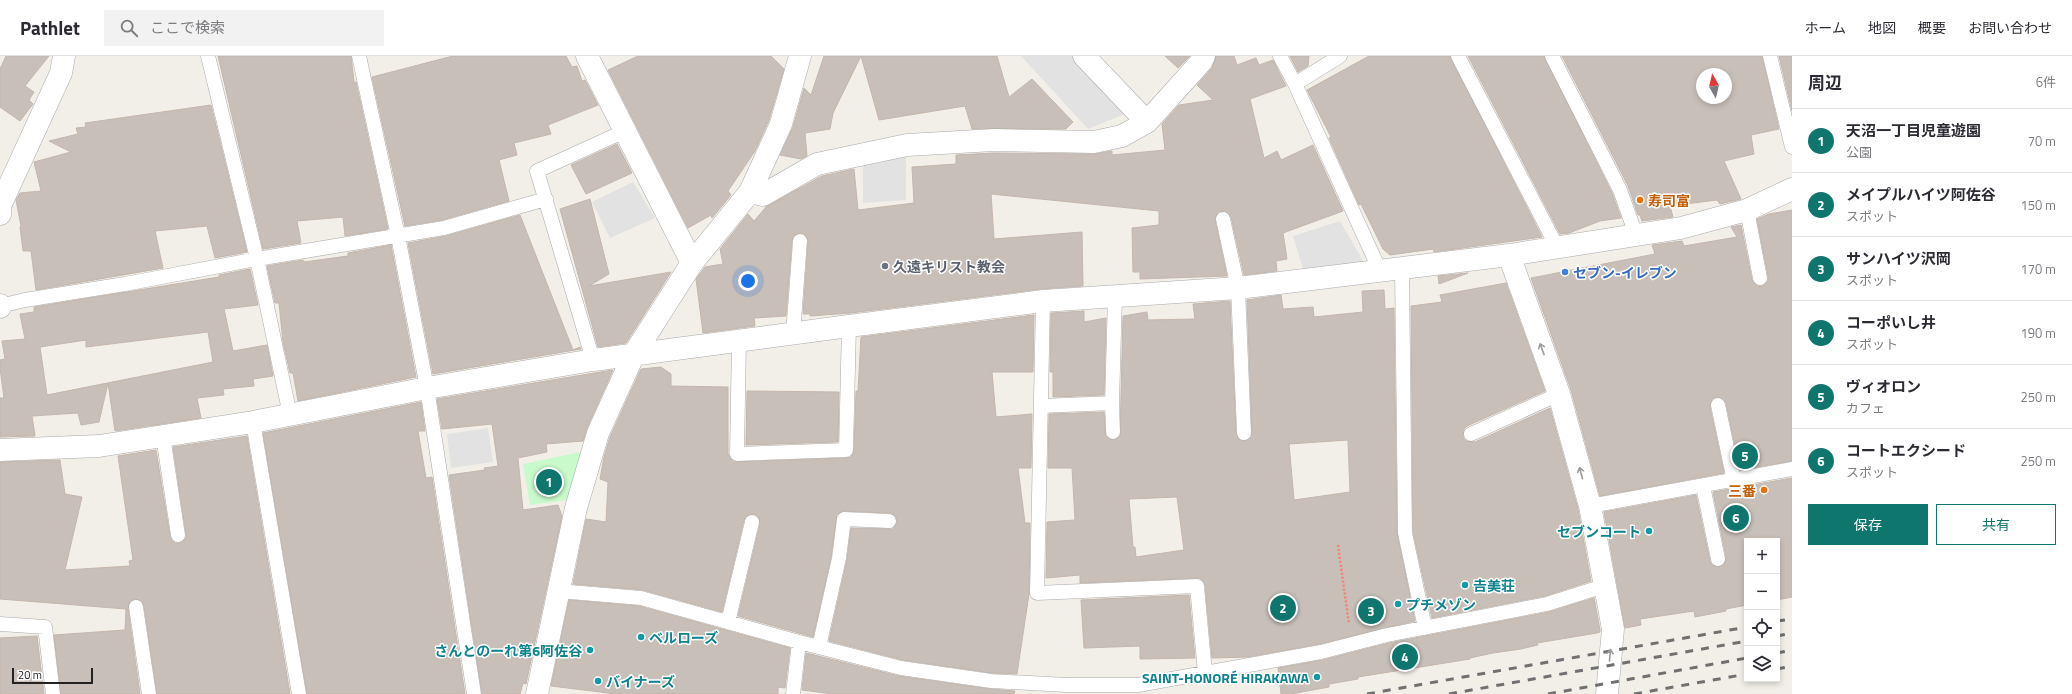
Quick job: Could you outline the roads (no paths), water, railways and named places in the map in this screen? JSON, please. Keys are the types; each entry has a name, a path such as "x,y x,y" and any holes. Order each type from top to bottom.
{"street":[{"path":"0,214 0,206 61,73 64,56"},
{"path":"588,56 692,263"},
{"path":"537,694 576,508 598,433 634,354 692,263 750,192 781,124 800,56"},
{"path":"1084,56 1147,122"},
{"path":"750,192 763,195 817,164 907,145 994,140 1094,142 1122,136 1147,122 1201,62 1204,56"},
{"path":"0,450 99,446 253,422 427,388 593,360 849,326 1043,301 1238,288 1509,255 1681,228 1747,210 1792,189"},
{"path":"1509,255 1559,394 1590,506 1613,629 1607,694"}],"lane":[{"path":"208,56 257,259 290,415"},
{"path":"359,56 398,236 427,388 474,694"},
{"path":"1280,56 1295,84 1380,271"},
{"path":"1295,84 1340,56"},
{"path":"1458,56 1557,247"},
{"path":"1552,56 1620,190 1636,235"},
{"path":"1770,56 1792,147"},
{"path":"593,360 537,171 625,131"},
{"path":"0,306 25,300 125,284 257,259 444,228 546,199"},
{"path":"1747,210 1760,278"},
{"path":"1223,219 1238,288 1244,433"},
{"path":"793,334 800,241"},
{"path":"1402,268 1405,533 1425,628"},
{"path":"1113,432 1112,403 1115,296"},
{"path":"1043,301 1037,593 1197,586 1204,673"},
{"path":"739,341 737,454 846,450 849,326"},
{"path":"1471,434 1559,394"},
{"path":"1041,406 1112,403"},
{"path":"1718,405 1734,481"},
{"path":"253,422 299,694"},
{"path":"163,436 178,534"},
{"path":"1590,506 1734,481 1792,468"},
{"path":"1703,486 1718,559"},
{"path":"819,647 839,558 844,519 889,521"},
{"path":"728,622 752,522"},
{"path":"558,591 641,598 799,642 901,668 990,681 1067,685 1138,685 1352,644 1547,604 1604,586"},
{"path":"136,607 149,694"},
{"path":"0,624 45,627 53,694"},
{"path":"793,694 799,642"}],"railway":[{"path":"1780,621 1792,619"},
{"path":"1367,694 1744,628"},
{"path":"1780,635 1792,633"},
{"path":"1449,694 1744,642"},
{"path":"1780,652 1792,650"},
{"path":"1548,694 1744,659"},
{"path":"1780,668 1792,666"},
{"path":"1634,694 1744,675"}],"place":[{"name":"寿司富","path":"1640,200"},
{"name":"久遠キリスト教会","path":"885,266"},
{"name":"セブン-イレブン","path":"1565,272"},
{"name":"ヴィオロン","path":"1745,456"},
{"name":"天沼一丁目児童遊園","path":"549,482"},
{"name":"三番","path":"1764,490"},
{"name":"コートエクシード","path":"1736,518"},
{"name":"セブンコート","path":"1649,531"},
{"name":"𠮷美荘","path":"1465,585"},
{"name":"プチメゾン","path":"1398,604"},
{"name":"メイプルハイツ阿佐谷","path":"1283,608"},
{"name":"サンハイツ沢岡","path":"1371,611"},
{"name":"ベルローズ","path":"641,637"},
{"name":"さんとのーれ第6阿佐谷","path":"590,650"},
{"name":"コーポいし井","path":"1405,657"},
{"name":"SAINT-HONORÉ HIRAKAWA","path":"1317,677"},
{"name":"バイナーズ","path":"598,681"}]}
